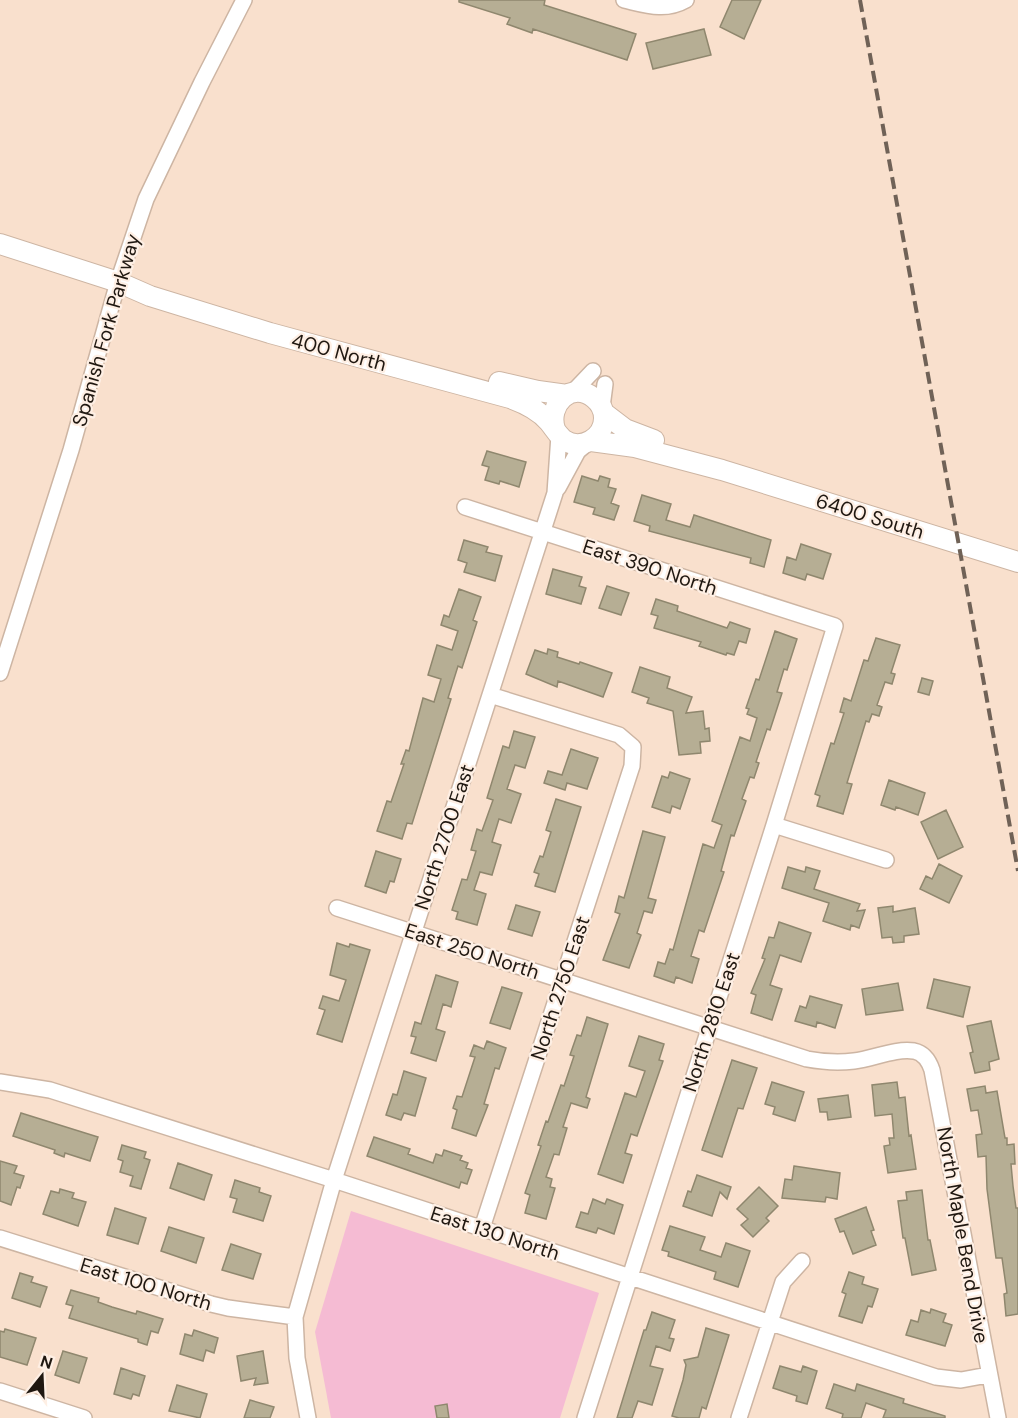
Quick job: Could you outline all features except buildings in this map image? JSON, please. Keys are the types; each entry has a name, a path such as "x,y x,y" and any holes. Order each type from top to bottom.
{"main road":[{"name":"400 North","path":"0,244 118,282 150,296 305,344 510,398 537,411 557,432"},
{"name":"400 North","path":"118,282 150,284 338,340 520,388 570,394"},
{"path":"570,394 587,394 593,397 603,410 603,426 596,437 583,444 570,443 557,432 553,423 557,404 570,394"},
{"name":"6400 South","path":"603,410 614,422 634,434 682,450 722,470"},
{"name":"6400 South","path":"590,441 635,447 722,470 1018,562"}],"street":[{"name":"Spanish Fork Parkway","path":"0,673 71,450 118,282 146,199 201,82 244,0"},
{"path":"624,0 659,9 677,5 686,0"},
{"path":"570,394 593,371"},
{"path":"603,410 605,384"},
{"name":"North 2700 East","path":"555,493 557,432"},
{"name":"North 2700 East","path":"308,1418 297,1358 295,1317 334,1180 555,493 574,457 590,441"},
{"name":"East 390 North","path":"465,507 835,626"},
{"name":"North 2810 East","path":"585,1418 835,626"},
{"name":"North 2750 East","path":"482,1228 632,766 633,747 619,735 490,695"},
{"path":"774,825 886,860"},
{"name":"East 250 North","path":"337,908 807,1059 831,1063 905,1051 915,1051 923,1055"},
{"name":"North Maple Bend Drive","path":"923,1055 929,1061 932,1070 988,1375 998,1418"},
{"name":"East 130 North","path":"0,1082 50,1090 334,1180 936,1377 961,1380 988,1375"},
{"name":"East 100 North","path":"0,1238 211,1304 295,1317"},
{"path":"739,1418 783,1282 802,1261"},
{"path":"0,1391 84,1418"}],"shaded area":[{"path":"351,1211 599,1293 560,1418 331,1418 315,1332"}],"railway":[{"path":"860,0 1018,871"}]}
